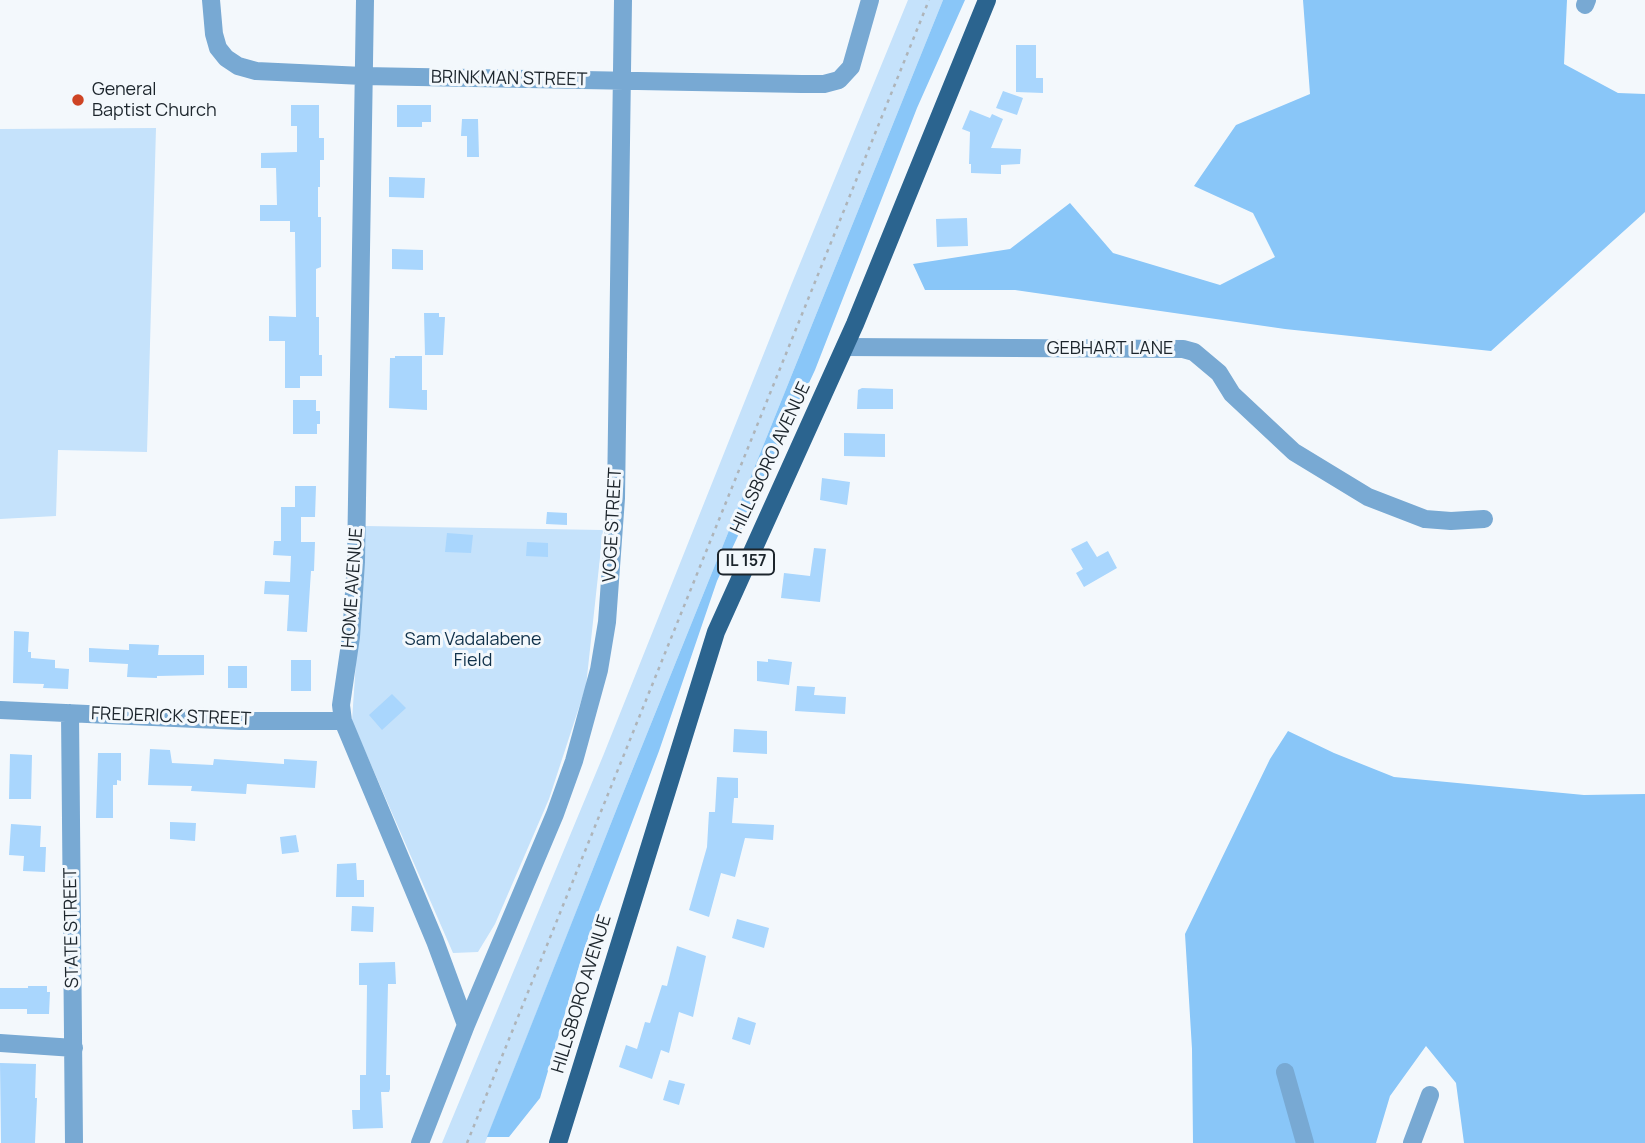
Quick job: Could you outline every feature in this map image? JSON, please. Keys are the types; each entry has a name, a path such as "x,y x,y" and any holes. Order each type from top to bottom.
{"main road":[{"name":"HILLSBORO AVENUE","path":"558,1143 716,632 845,347 986,0"}],"street":[{"name":"BRINKMAN STREET","path":"211,0 218,48 238,66 256,71 363,76 824,84 839,80 851,67 870,0"},
{"name":"HOME AVENUE","path":"365,0 356,562 351,637 341,705 343,722 430,929 466,1025"},
{"name":"VOGE STREET","path":"466,1025 555,814 574,761 599,670 607,622 615,498 623,0"},
{"name":"GEBHART LANE","path":"845,347 1183,349 1194,352 1219,373 1232,394 1294,452 1368,497 1425,519 1484,519"},
{"name":"FREDERICK STREET","path":"0,710 240,721 343,722"},
{"name":"STATE STREET","path":"70,713 74,1143"},
{"path":"420,1143 466,1025"},
{"path":"0,1043 74,1048"},
{"path":"1285,1072 1305,1143"},
{"path":"1412,1143 1430,1095"}],"path":[{"path":"467,1143 929,0"}],"green space":[{"path":"908,0 943,0 485,1143 442,1143 603,756"},
{"path":"156,128 147,452 58,450 56,516 0,519 0,129"},
{"name":"Sam Vadalabene Field","path":"365,526 603,530 586,686 549,799 495,924 478,952 453,953 352,721"}],"shaded area":[{"path":"943,0 965,0 917,108 815,370 717,581 659,751 584,949 540,1098 509,1137 487,1137 619,803"},
{"path":"1303,0 1567,0 1564,64 1618,93 1645,94 1645,212 1491,351 1285,329 1015,290 925,290 913,264 1010,249 1070,203 1113,253 1220,285 1275,257 1253,213 1194,186 1236,125 1310,94"},
{"path":"1288,731 1394,777 1584,795 1645,794 1645,1143 1464,1143 1456,1083 1426,1046 1390,1096 1376,1143 1193,1143 1192,1049 1185,934 1270,759"}],"building":[{"path":"1016,45 1036,45 1036,78 1043,78 1043,93 1016,92"},
{"path":"1003,91 1023,98 1017,115 996,108"},
{"path":"291,105 319,105 319,138 324,138 324,160 320,160 318,187 321,267 316,269 316,317 319,317 322,376 300,376 300,388 285,388 285,341 269,341 269,316 296,317 295,232 290,232 290,221 260,221 260,205 277,205 276,168 261,168 261,153 297,152 297,126 291,126"},
{"path":"397,105 431,105 431,122 422,122 422,127 397,127"},
{"path":"970,110 990,118 992,114 1003,119 991,148 1021,149 1020,164 1001,165 1001,174 971,173 970,132 962,129"},
{"path":"462,119 478,119 479,157 467,157 467,136 461,136"},
{"path":"389,177 425,178 424,198 389,197"},
{"path":"967,218 968,246 937,247 936,219"},
{"path":"392,249 423,250 423,270 392,269"},
{"path":"424,313 439,313 439,317 445,317 443,355 425,355"},
{"path":"422,356 422,390 427,390 427,410 389,408 390,358"},
{"path":"893,389 893,409 857,409 858,390"},
{"path":"293,400 316,400 316,411 320,411 317,434 293,434"},
{"path":"844,433 885,434 885,457 844,456"},
{"path":"822,478 850,482 847,505 820,500"},
{"path":"295,486 316,486 315,517 301,517 301,542 315,542 307,632 287,631 289,595 264,594 265,581 290,582 291,556 273,555 274,541 281,541 281,507 295,507"},
{"path":"547,512 567,513 567,525 546,524"},
{"path":"447,533 473,535 471,553 445,552"},
{"path":"1087,541 1097,557 1108,551 1117,568 1084,587 1076,573 1083,569 1071,549"},
{"path":"527,542 548,543 548,557 526,556"},
{"path":"814,548 826,549 820,602 781,598 784,573 810,576"},
{"path":"14,631 29,632 28,652 31,652 31,658 55,660 55,668 69,669 68,689 43,688 44,684 13,683"},
{"path":"129,644 159,645 158,655 204,655 204,675 127,677 128,664 89,662 89,648 129,650"},
{"path":"768,659 792,662 789,685 757,681 757,661 768,662"},
{"path":"291,660 311,660 311,691 291,691"},
{"path":"228,666 247,666 247,688 228,688"},
{"path":"797,686 815,687 814,695 846,697 845,714 795,711"},
{"path":"392,694 406,708 382,730 369,715"},
{"path":"734,729 767,731 767,754 733,752"},
{"path":"150,749 170,750 172,763 213,765 214,759 284,764 284,759 317,761 315,788 247,784 246,794 191,791 192,786 148,785"},
{"path":"98,753 121,753 121,781 117,780 117,785 113,785 113,818 96,818"},
{"path":"10,754 32,755 31,799 9,799"},
{"path":"717,777 738,778 738,798 734,798 732,823 774,825 773,840 745,838 735,877 721,873 709,917 689,910 707,847 709,812 715,812"},
{"path":"170,822 196,823 195,841 170,839"},
{"path":"11,824 41,826 40,847 46,847 45,872 23,871 24,856 9,855"},
{"path":"296,835 299,852 282,854 280,837"},
{"path":"356,863 357,880 364,880 364,897 336,897 337,864"},
{"path":"352,906 374,907 373,932 351,931"},
{"path":"737,919 769,928 764,948 732,938"},
{"path":"677,946 706,956 693,1017 679,1012 669,1053 661,1050 652,1079 619,1067 626,1045 637,1049 645,1022 650,1023 662,985 667,986"},
{"path":"395,962 396,984 388,984 386,1075 390,1075 390,1089 389,1092 381,1092 383,1128 353,1129 352,1110 360,1110 360,1075 366,1075 367,985 359,985 359,963"},
{"path":"47,986 47,992 50,992 49,1014 27,1014 27,1009 0,1009 0,988"},
{"path":"738,1017 756,1023 750,1045 732,1039"},
{"path":"0,1063 36,1064 35,1143 1,1143"},
{"path":"669,1080 685,1084 679,1105 663,1100"}],"place":[{"name":"General Baptist Church","path":"78,100"}]}
